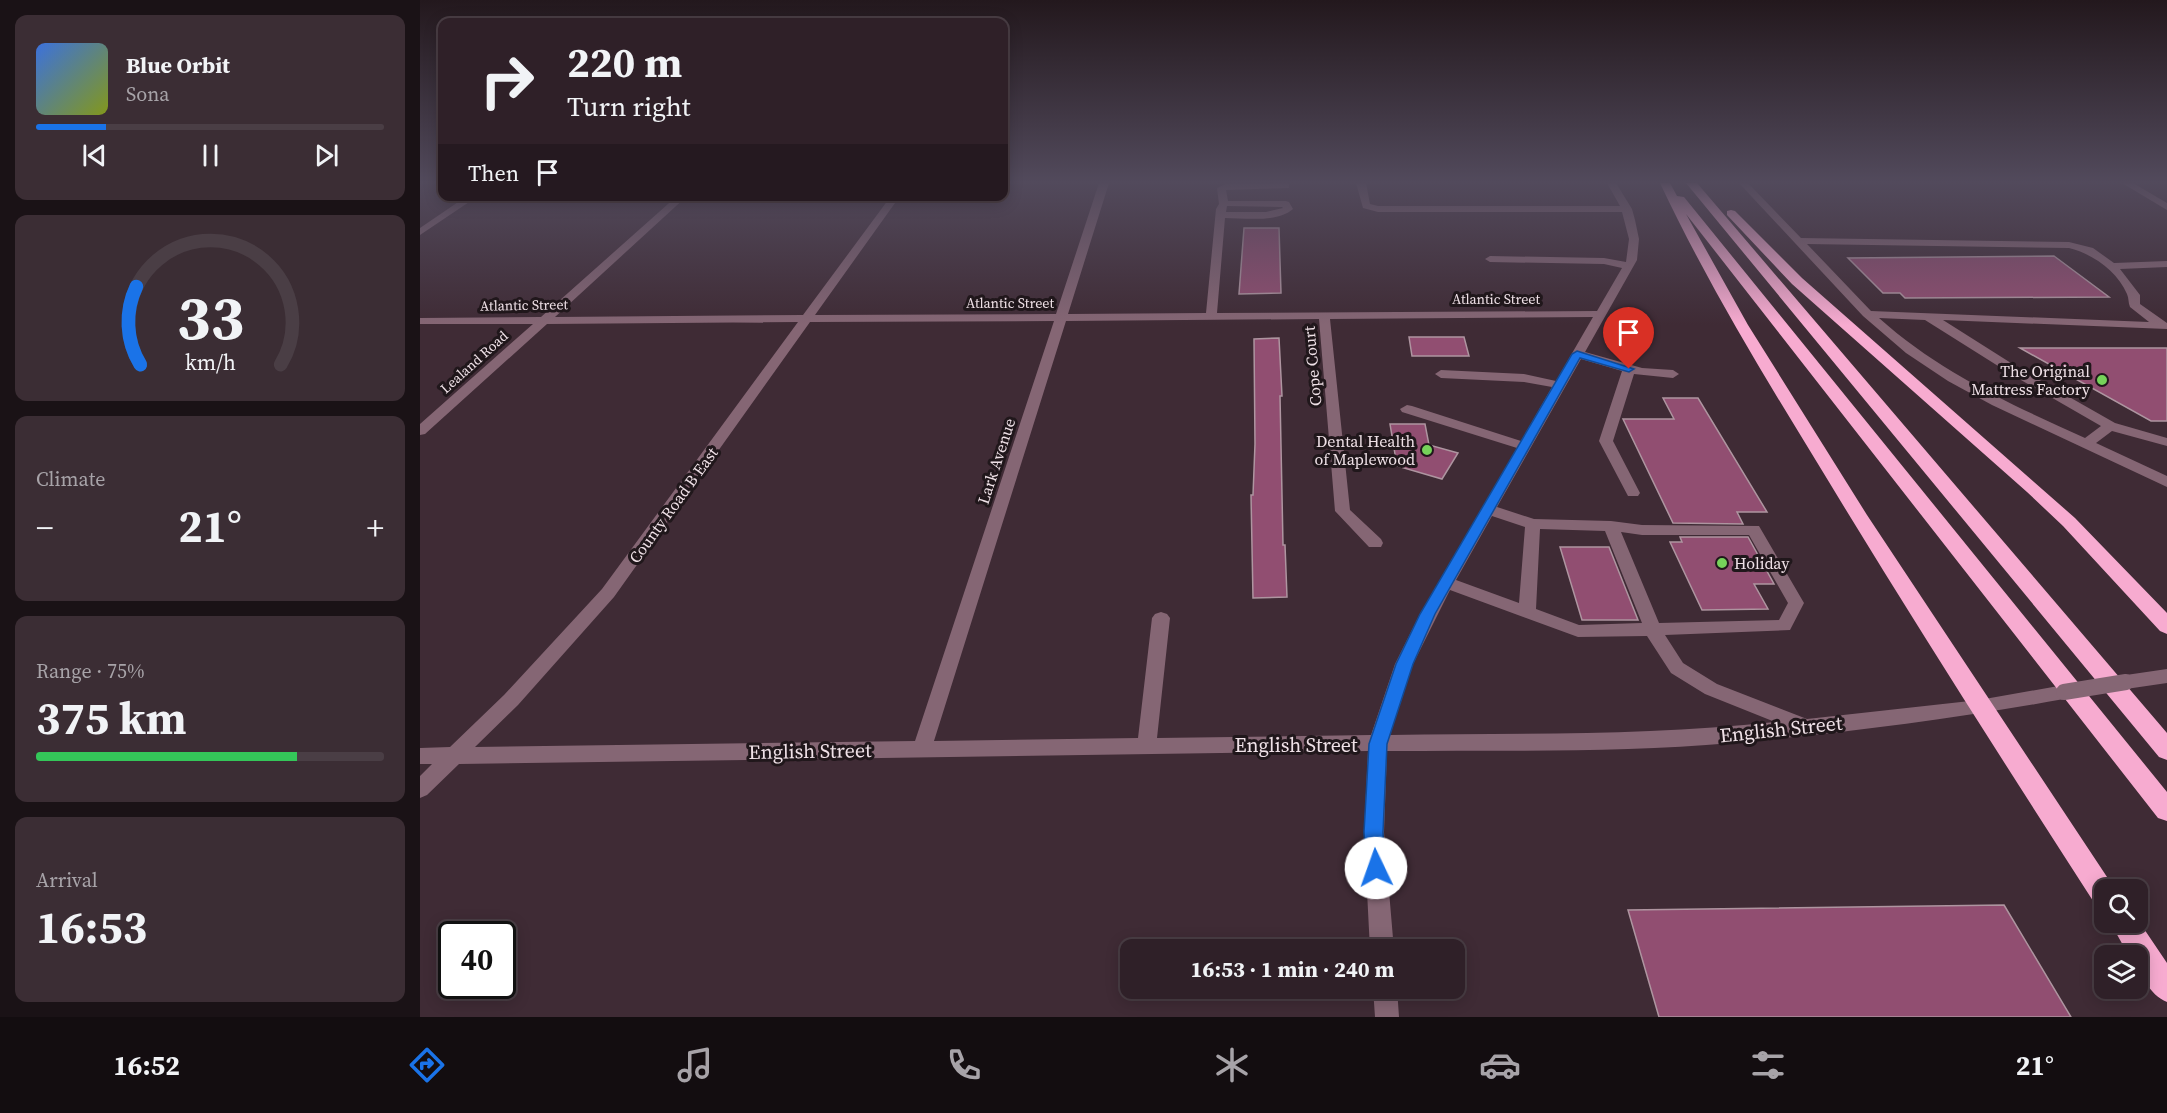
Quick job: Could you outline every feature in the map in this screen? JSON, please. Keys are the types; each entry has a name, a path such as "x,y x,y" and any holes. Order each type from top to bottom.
{"highway":[{"path":"1687,230 1777,385 1979,707 2094,880"},
{"path":"1705,230 2167,810"},
{"path":"1731,230 2167,750"},
{"path":"1747,230 1797,281 2033,488 2069,522 2167,626"},
{"path":"2130,933 2167,988"}],"street":[{"name":"Lealand Road","path":"420,431 644,230"},
{"name":"County Road B East","path":"420,789 559,649 608,592 871,230"},
{"name":"Lark Avenue","path":"922,750 1089,230"},
{"path":"1211,316 1220,230"},
{"path":"1381,939 1374,832 1378,744 1404,664 1446,582 1629,266 1635,244 1634,230"},
{"path":"1788,230 1892,338 1950,378 2167,482"},
{"path":"1798,241 2069,245 2089,250 2112,266 2134,295 2134,304 2165,326"},
{"path":"1490,259 1604,261 1629,266"},
{"path":"2112,266 2167,264"},
{"name":"Atlantic Street","path":"420,321 1600,314"},
{"path":"1868,314 2165,326"},
{"name":"Cope Court","path":"1324,315 1343,511 1376,543"},
{"path":"1926,315 2018,373 2110,426 2167,442"},
{"path":"1577,354 1641,372 1673,374"},
{"path":"1629,369 1606,441 1633,493"},
{"path":"1441,374 1524,378 1559,385"},
{"path":"1407,409 1524,446"},
{"path":"2086,444 2110,426"},
{"path":"1446,582 1578,631 1784,626 1796,603 1754,530 1642,530 1611,526 1533,524 1488,509"},
{"path":"1527,612 1533,524"},
{"path":"1611,526 1654,629 1677,668 1711,689 1804,726"},
{"path":"1147,746 1161,618"},
{"name":"English Street","path":"420,756 1628,740 1731,735 1979,707 2166,676"},
{"path":"1386,999 1387,1017"}],"building":[{"path":"1244,230 1279,230 1281,293 1239,294"},
{"path":"2054,256 2109,297 1905,298 1900,293 1883,293 1848,258"},
{"path":"1409,337 1464,337 1469,356 1412,356"},
{"path":"1279,338 1282,396 1280,396 1283,545 1285,545 1287,597 1253,598 1251,495 1253,495 1255,444 1254,339"},
{"path":"2020,348 2167,348 2167,421 2151,421"},
{"path":"1663,398 1698,398 1767,512 1737,512 1743,524 1673,523 1623,419 1674,419"},
{"name":"Dental Health of Maplewood","path":"1390,424 1425,424 1429,445 1458,453 1442,479 1397,466"},
{"name":"Holiday","path":"1680,537 1748,537 1774,584 1754,584 1768,609 1702,610 1670,542 1682,542"},
{"path":"1560,547 1609,547 1638,620 1582,620"},
{"path":"2004,905 2071,1017 1659,1017 1628,910"}],"place":[{"name":"The Original Mattress Factory","path":"2102,380"},
{"name":"Dental Health of Maplewood","path":"1427,450"},
{"name":"Holiday","path":"1722,563"}],"route":[{"path":"1376,868 1374,832 1378,744 1404,664 1428,614 1577,354 1629,369"}]}
